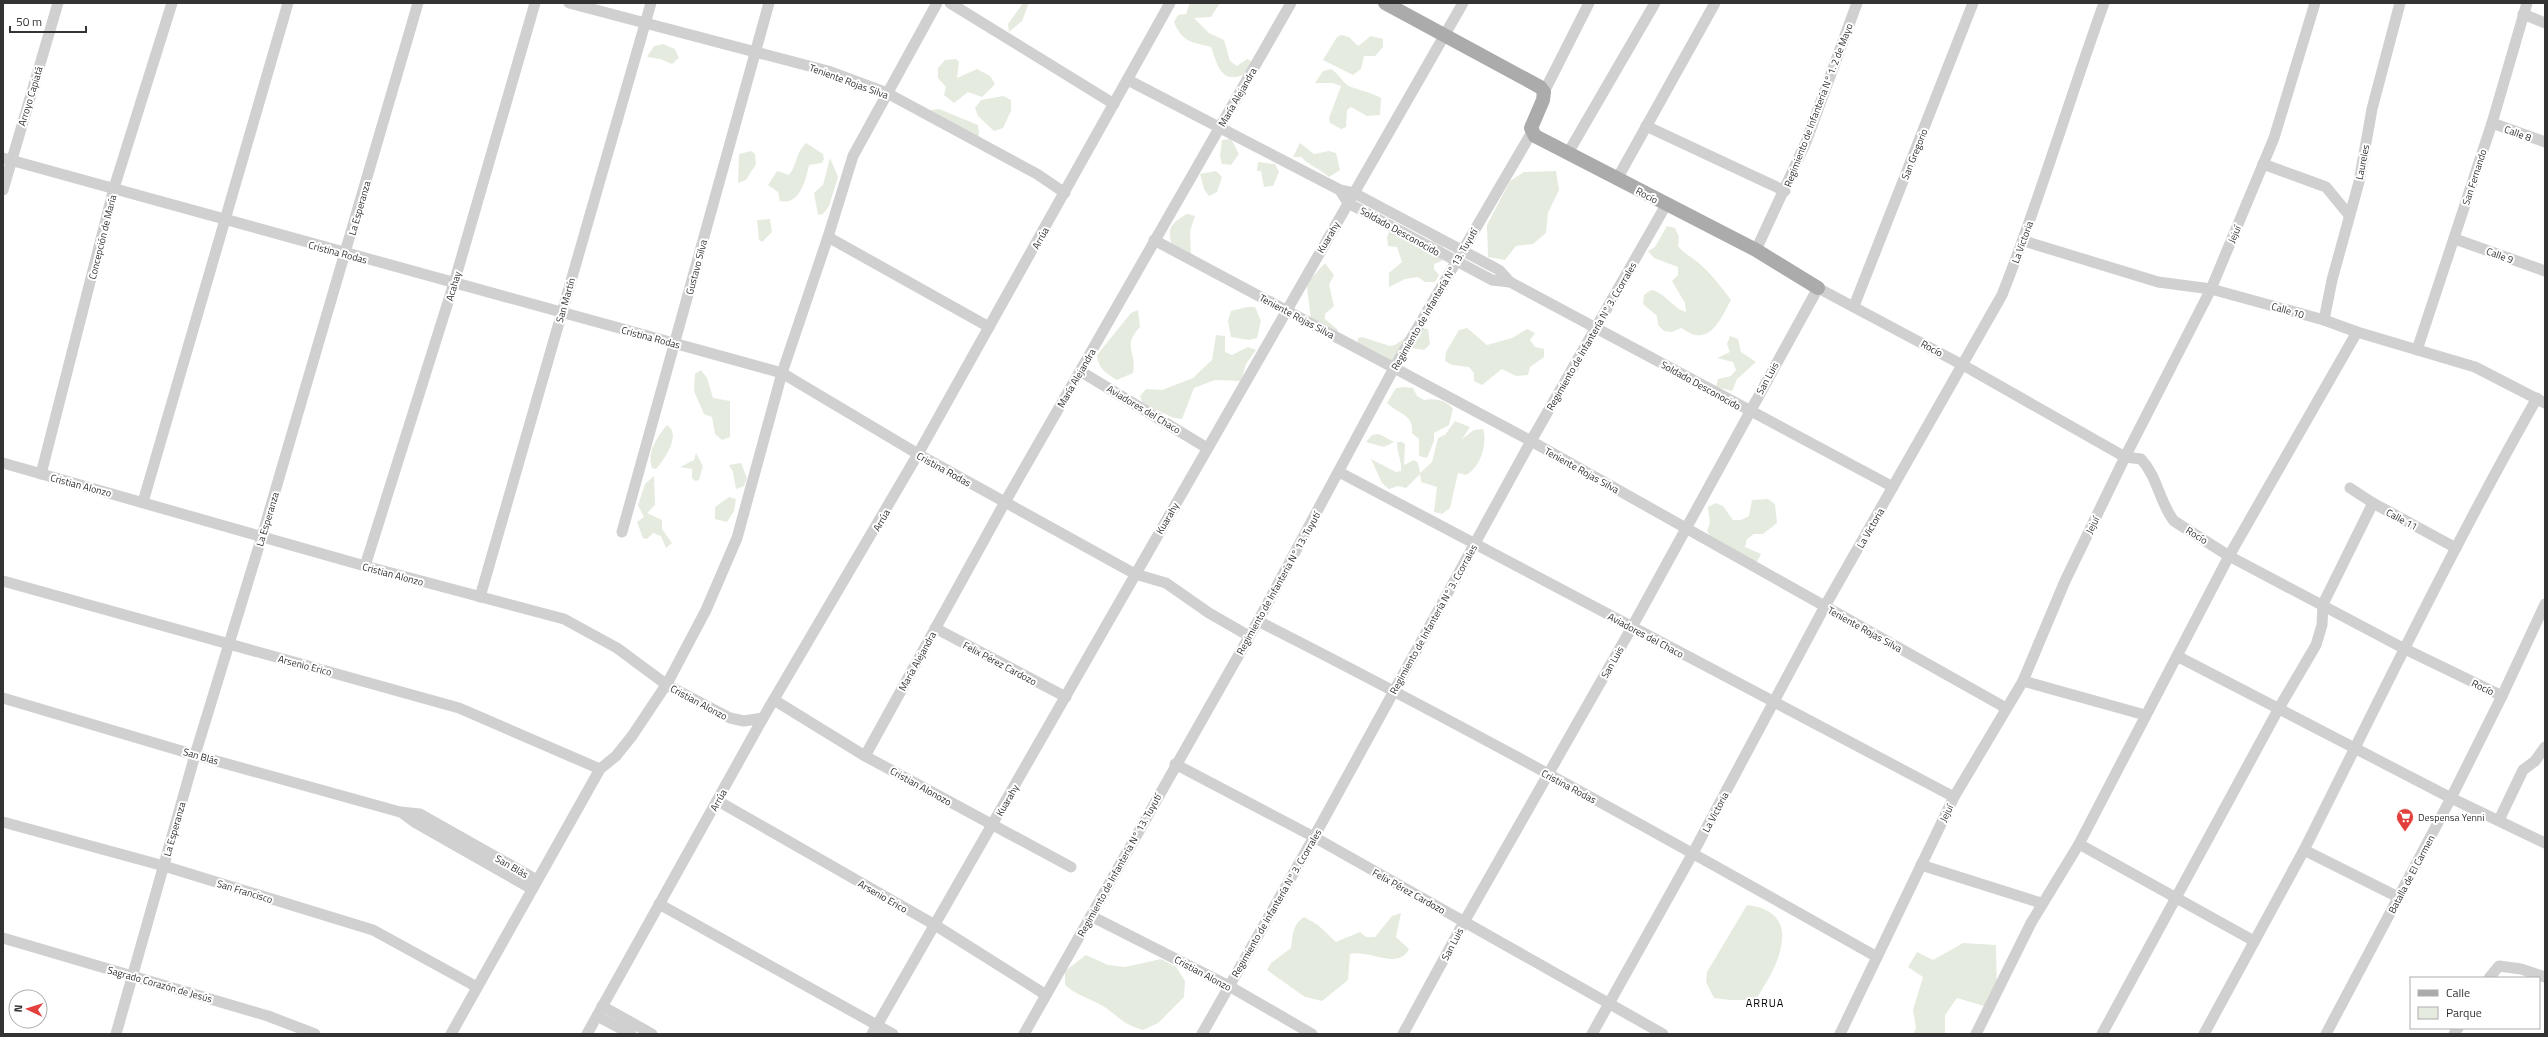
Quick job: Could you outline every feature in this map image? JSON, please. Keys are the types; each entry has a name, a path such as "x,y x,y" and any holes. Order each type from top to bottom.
{"main road":[{"path":"1385,3 1540,87 1544,92 1543,100 1531,128 1532,132"},
{"name":"Rocío","path":"1532,132 1568,153 1666,205 1756,250 1818,288"}],"street":[{"name":"Arroyo Capiatá","path":"3,190 7,159 58,3"},
{"name":"Concepción de María","path":"41,474 114,188 172,3"},
{"path":"143,502 288,3"},
{"name":"La Esperanza","path":"116,1034 195,755 262,536 418,3"},
{"name":"Acahay","path":"365,566 454,283 535,3"},
{"name":"Teniente Rojas Silva","path":"569,3 645,21 828,71 887,94 1037,174 1064,193"},
{"name":"San Martín","path":"480,597 651,3"},
{"name":"Gustavo Silva","path":"622,532 675,344 754,51 769,3"},
{"path":"451,1034 600,769 616,756 632,736 667,685 706,610 737,538 782,373 828,237 852,156 937,3"},
{"path":"950,3 1114,104"},
{"name":"Arrúa","path":"587,1034 774,700 918,454 1170,3"},
{"name":"María Alejandra","path":"865,756 1005,502 1291,3"},
{"name":"Kuarahy","path":"874,1030 1463,3"},
{"path":"1544,92 1589,3"},
{"path":"1568,153 1655,3"},
{"path":"1617,179 1715,3"},
{"name":"Regimiento de Infantería N° 1. 2 de Mayo","path":"1756,250 1785,191 1806,142 1857,3"},
{"name":"San Gregorio","path":"1854,306 1973,3"},
{"name":"La Victoria","path":"1592,1034 1693,853 1825,606 1961,364 2002,295 2024,241 2059,130 2104,3"},
{"name":"Jejuí","path":"1840,1034 1954,797 2023,681 2065,581 2125,457 2211,289 2274,138 2315,3"},
{"name":"Laureles","path":"2324,320 2349,215 2359,182 2372,109 2400,3"},
{"name":"San Fernando","path":"2417,350 2455,239 2492,123 2527,3"},
{"path":"2523,14 2545,23"},
{"name":"Soldado Desconocido","path":"1128,80 1340,190 1354,192 1499,270 1510,282 1597,327 1893,487"},
{"name":"Calle 8","path":"2492,123 2545,142"},
{"path":"1646,126 1785,191"},
{"name":"Regimiento de Infantería N° 13. Tuyutí","path":"1024,1034 1175,764 1258,620 1394,368 1532,132"},
{"name":"Cristina Rodas","path":"7,159 345,254 782,373 918,454 1135,574 1173,587 1208,613 1249,636"},
{"path":"2263,164 2326,187 2349,215"},
{"name":"Soldado Desconocido","path":"1340,190 1348,203 1456,262 1492,280 1510,282"},
{"name":"Regimiento de Infantería N° 3. Ccorrales","path":"1202,1034 1314,837 1393,690 1531,441 1666,205"},
{"path":"828,237 989,327"},
{"name":"Calle 9","path":"2455,239 2545,271"},
{"name":"Teniente Rojas Silva","path":"1154,240 1531,441 2006,708"},
{"name":"Calle 10","path":"2024,241 2158,282 2211,289 2324,320 2357,332 2475,367 2541,401"},
{"name":"Rocío","path":"1818,288 1961,364 2125,457 2141,459 2154,476 2168,513 2174,521 2230,556 2323,604 2403,648 2502,696"},
{"name":"San Luis","path":"1403,1034 1464,922 1632,627 1749,410 1818,288"},
{"path":"1976,1034 2041,903 2079,844 2145,715 2230,556 2357,332"},
{"name":"Aviadores del Chaco","path":"1080,370 1208,448"},
{"path":"2204,1034 2304,850 2356,747 2403,648 2456,548 2541,401"},
{"name":"Cristian Alonzo","path":"3,463 365,566 564,619 617,648 667,685 730,718 744,720 764,718"},
{"name":"Aviadores del Chaco","path":"1339,472 1475,542 1774,703 1954,797"},
{"name":"Calle 11","path":"2350,488 2372,503 2456,548"},
{"path":"2102,1034 2279,708 2316,645 2322,625 2323,604 2372,503"},
{"name":"Arsenio Erico","path":"3,581 459,708 600,769"},
{"name":"Batalla de El Carmen","path":"2326,1034 2451,798 2502,696 2545,604"},
{"name":"Cristina Rodas","path":"1258,620 1393,690 1548,774 1693,853 1877,957"},
{"name":"Felix Pérez Cardozo","path":"935,628 1066,697"},
{"path":"2177,656 2356,747 2451,798 2545,843"},
{"path":"2023,681 2145,715"},
{"name":"San Blás","path":"3,698 195,755 400,812 416,823 535,885"},
{"name":"Cristian Alonozo","path":"774,700 865,756 992,826 1071,867"},
{"path":"2499,820 2523,770 2535,761 2545,746"},
{"name":"Felix Pérez Cardozo","path":"1175,764 1314,837 1663,1034"},
{"name":"Arsenio Erico","path":"718,801 935,925 1046,994"},
{"name":"San Francisco","path":"3,822 164,866 373,930 477,987"},
{"path":"2079,844 2254,941"},
{"path":"2304,850 2398,897"},
{"path":"1921,865 2041,903"},
{"path":"659,904 874,1030 893,1034"},
{"name":"Cristian Alonzo","path":"1091,916 1229,986 1312,1034"},
{"name":"Sagrado Corazón de Jesús","path":"3,938 268,1016 316,1034"},
{"path":"2490,977 2499,966 2521,969 2545,977"},
{"path":"600,1011 631,1034"},
{"path":"600,1011 652,1034"}],"green space":[{"path":"1023,3 1029,3 1022,21 1009,32 1008,24"},
{"path":"1190,3 1220,3 1211,17 1194,18 1209,33 1224,40 1230,61 1237,66 1247,59 1251,61 1251,71 1240,76 1228,76 1223,73 1217,64 1211,47 1188,40 1180,34 1174,22 1178,15 1186,14"},
{"path":"1341,35 1349,37 1358,46 1371,36 1383,39 1383,47 1375,56 1364,56 1361,69 1353,75 1323,60 1337,37"},
{"path":"663,44 675,49 679,58 672,64 660,59 647,57 654,46"},
{"path":"956,59 959,62 957,78 977,69 990,76 995,84 982,97 968,92 954,103 944,95 946,87 938,78 938,68 945,60"},
{"path":"1331,69 1347,85 1381,98 1380,115 1367,116 1351,107 1347,110 1346,127 1341,129 1330,123 1329,118 1341,86 1333,83 1315,83 1323,71"},
{"path":"1003,96 1011,100 1011,111 1003,128 994,131 978,116 975,108 981,100"},
{"path":"939,109 978,125 979,135 973,143 968,143 958,125 936,126 931,119 931,110"},
{"path":"1231,139 1239,154 1231,165 1222,164 1220,156 1222,140"},
{"path":"806,143 823,154 824,159 822,163 809,165 804,184 793,199 780,201 778,192 768,185 777,171 789,175 802,147"},
{"path":"1300,143 1314,154 1329,151 1336,153 1340,170 1329,177 1301,157 1293,157"},
{"path":"751,151 755,154 756,164 746,180 738,183 739,154"},
{"path":"830,158 838,177 829,206 823,214 818,215 814,193 823,185"},
{"path":"1258,162 1275,164 1279,172 1273,186 1264,187 1261,171 1257,171"},
{"path":"1216,171 1222,177 1217,192 1209,196 1204,189 1200,174"},
{"path":"1556,171 1559,190 1548,213 1546,233 1533,244 1516,246 1505,260 1488,257 1487,225 1510,181 1524,172"},
{"path":"1187,214 1195,216 1190,231 1191,257 1175,254 1170,234 1170,230 1175,222"},
{"path":"770,219 772,232 762,242 759,240 757,220"},
{"path":"1667,226 1675,228 1679,237 1678,246 1680,249 1706,270 1731,300 1718,324 1708,333 1695,335 1681,328 1672,332 1664,331 1658,325 1657,316 1643,304 1644,295 1651,290 1656,291 1681,310 1686,312 1685,303 1672,281 1678,275 1678,267 1654,258 1648,251 1655,247"},
{"path":"1407,228 1414,244 1422,245 1433,240 1443,245 1442,261 1434,264 1434,269 1439,275 1435,282 1425,282 1418,277 1405,279 1389,287 1389,273 1402,262 1397,247 1388,246 1387,237 1390,230"},
{"path":"1325,263 1334,275 1329,285 1334,306 1325,314 1325,319 1338,330 1332,336 1311,320 1307,287 1308,282"},
{"path":"1247,307 1255,307 1261,321 1257,338 1249,340 1231,337 1228,321 1231,311"},
{"path":"1138,310 1140,327 1134,334 1131,345 1134,360 1133,373 1117,380 1106,373 1101,367 1097,355 1131,313"},
{"path":"1419,328 1428,329 1430,344 1424,350 1411,348 1395,364 1357,347 1358,338 1362,337 1390,346 1395,345"},
{"path":"1467,328 1487,345 1512,338 1527,329 1535,333 1530,340 1535,347 1544,349 1544,357 1530,367 1528,375 1516,376 1502,369 1482,385 1474,381 1474,373 1469,367 1452,365 1445,361 1446,352 1459,330"},
{"path":"1216,335 1225,336 1225,352 1232,355 1248,347 1256,350 1246,364 1241,381 1215,380 1194,388 1182,419 1174,418 1143,404 1140,396 1146,389 1162,390 1193,378 1212,360"},
{"path":"1730,336 1738,339 1741,352 1756,362 1737,379 1732,391 1716,387 1718,379 1731,376 1736,370 1733,362 1717,358 1730,352 1727,344"},
{"path":"701,370 707,378 713,398 730,401 730,437 722,440 715,434 712,417 704,414 694,391 695,374"},
{"path":"1396,388 1413,388 1417,396 1424,400 1440,400 1453,409 1449,425 1434,433 1434,441 1427,458 1419,456 1419,439 1412,433 1411,422 1405,415 1387,403"},
{"path":"1455,421 1470,427 1462,439 1474,430 1483,429 1484,448 1479,461 1471,472 1466,475 1458,473 1450,508 1442,514 1434,512 1437,487 1421,482 1420,474 1406,488 1398,486 1389,489 1382,483 1371,459 1396,472 1401,471 1397,442 1402,442 1405,444 1404,465 1414,460 1418,463 1420,473 1432,462 1438,438 1445,435"},
{"path":"667,425 673,434 670,447 656,469 652,468 652,450 660,434"},
{"path":"1379,434 1394,442 1384,447 1366,442 1372,435"},
{"path":"696,453 703,466 699,480 695,481 692,478 692,469 680,467 694,460"},
{"path":"741,463 747,478 744,486 736,489 733,472 729,465"},
{"path":"654,476 655,505 647,513 662,520 662,529 672,543 666,548 661,536 653,533 647,539 643,538 637,522 644,517 638,505 645,484"},
{"path":"729,497 736,499 734,511 727,522 715,519 715,507"},
{"path":"1768,499 1775,504 1777,523 1763,534 1754,534 1747,539 1745,547 1761,554 1757,562 1739,557 1720,541 1712,538 1707,531 1710,523 1708,507 1716,503 1723,506 1733,520 1741,520 1749,516 1752,500"},
{"path":"1747,905 1765,910 1777,918 1782,930 1782,944 1778,958 1755,1000 1714,998 1706,982 1707,972"},
{"path":"1401,913 1396,937 1409,949 1404,955 1391,959 1358,953 1350,954 1348,980 1322,1001 1305,997 1267,970 1271,963 1291,948 1295,927 1304,917 1318,925 1336,942 1360,932 1366,937 1375,937 1392,916"},
{"path":"1963,943 1996,945 1997,995 1987,1007 1957,998 1945,1015 1945,1034 1913,1034 1916,1028 1913,1010 1923,977 1908,967 1917,952 1933,960"},
{"path":"1086,955 1108,965 1125,967 1161,959 1176,967 1185,981 1184,997 1158,1023 1143,1030 1131,1026 1106,1008 1075,992 1065,985 1065,971"}],"place":[{"name":"Despensa Yenni","path":"2405,832"}],"district":[{"name":"ARRUA","path":"1765,1003"}]}
